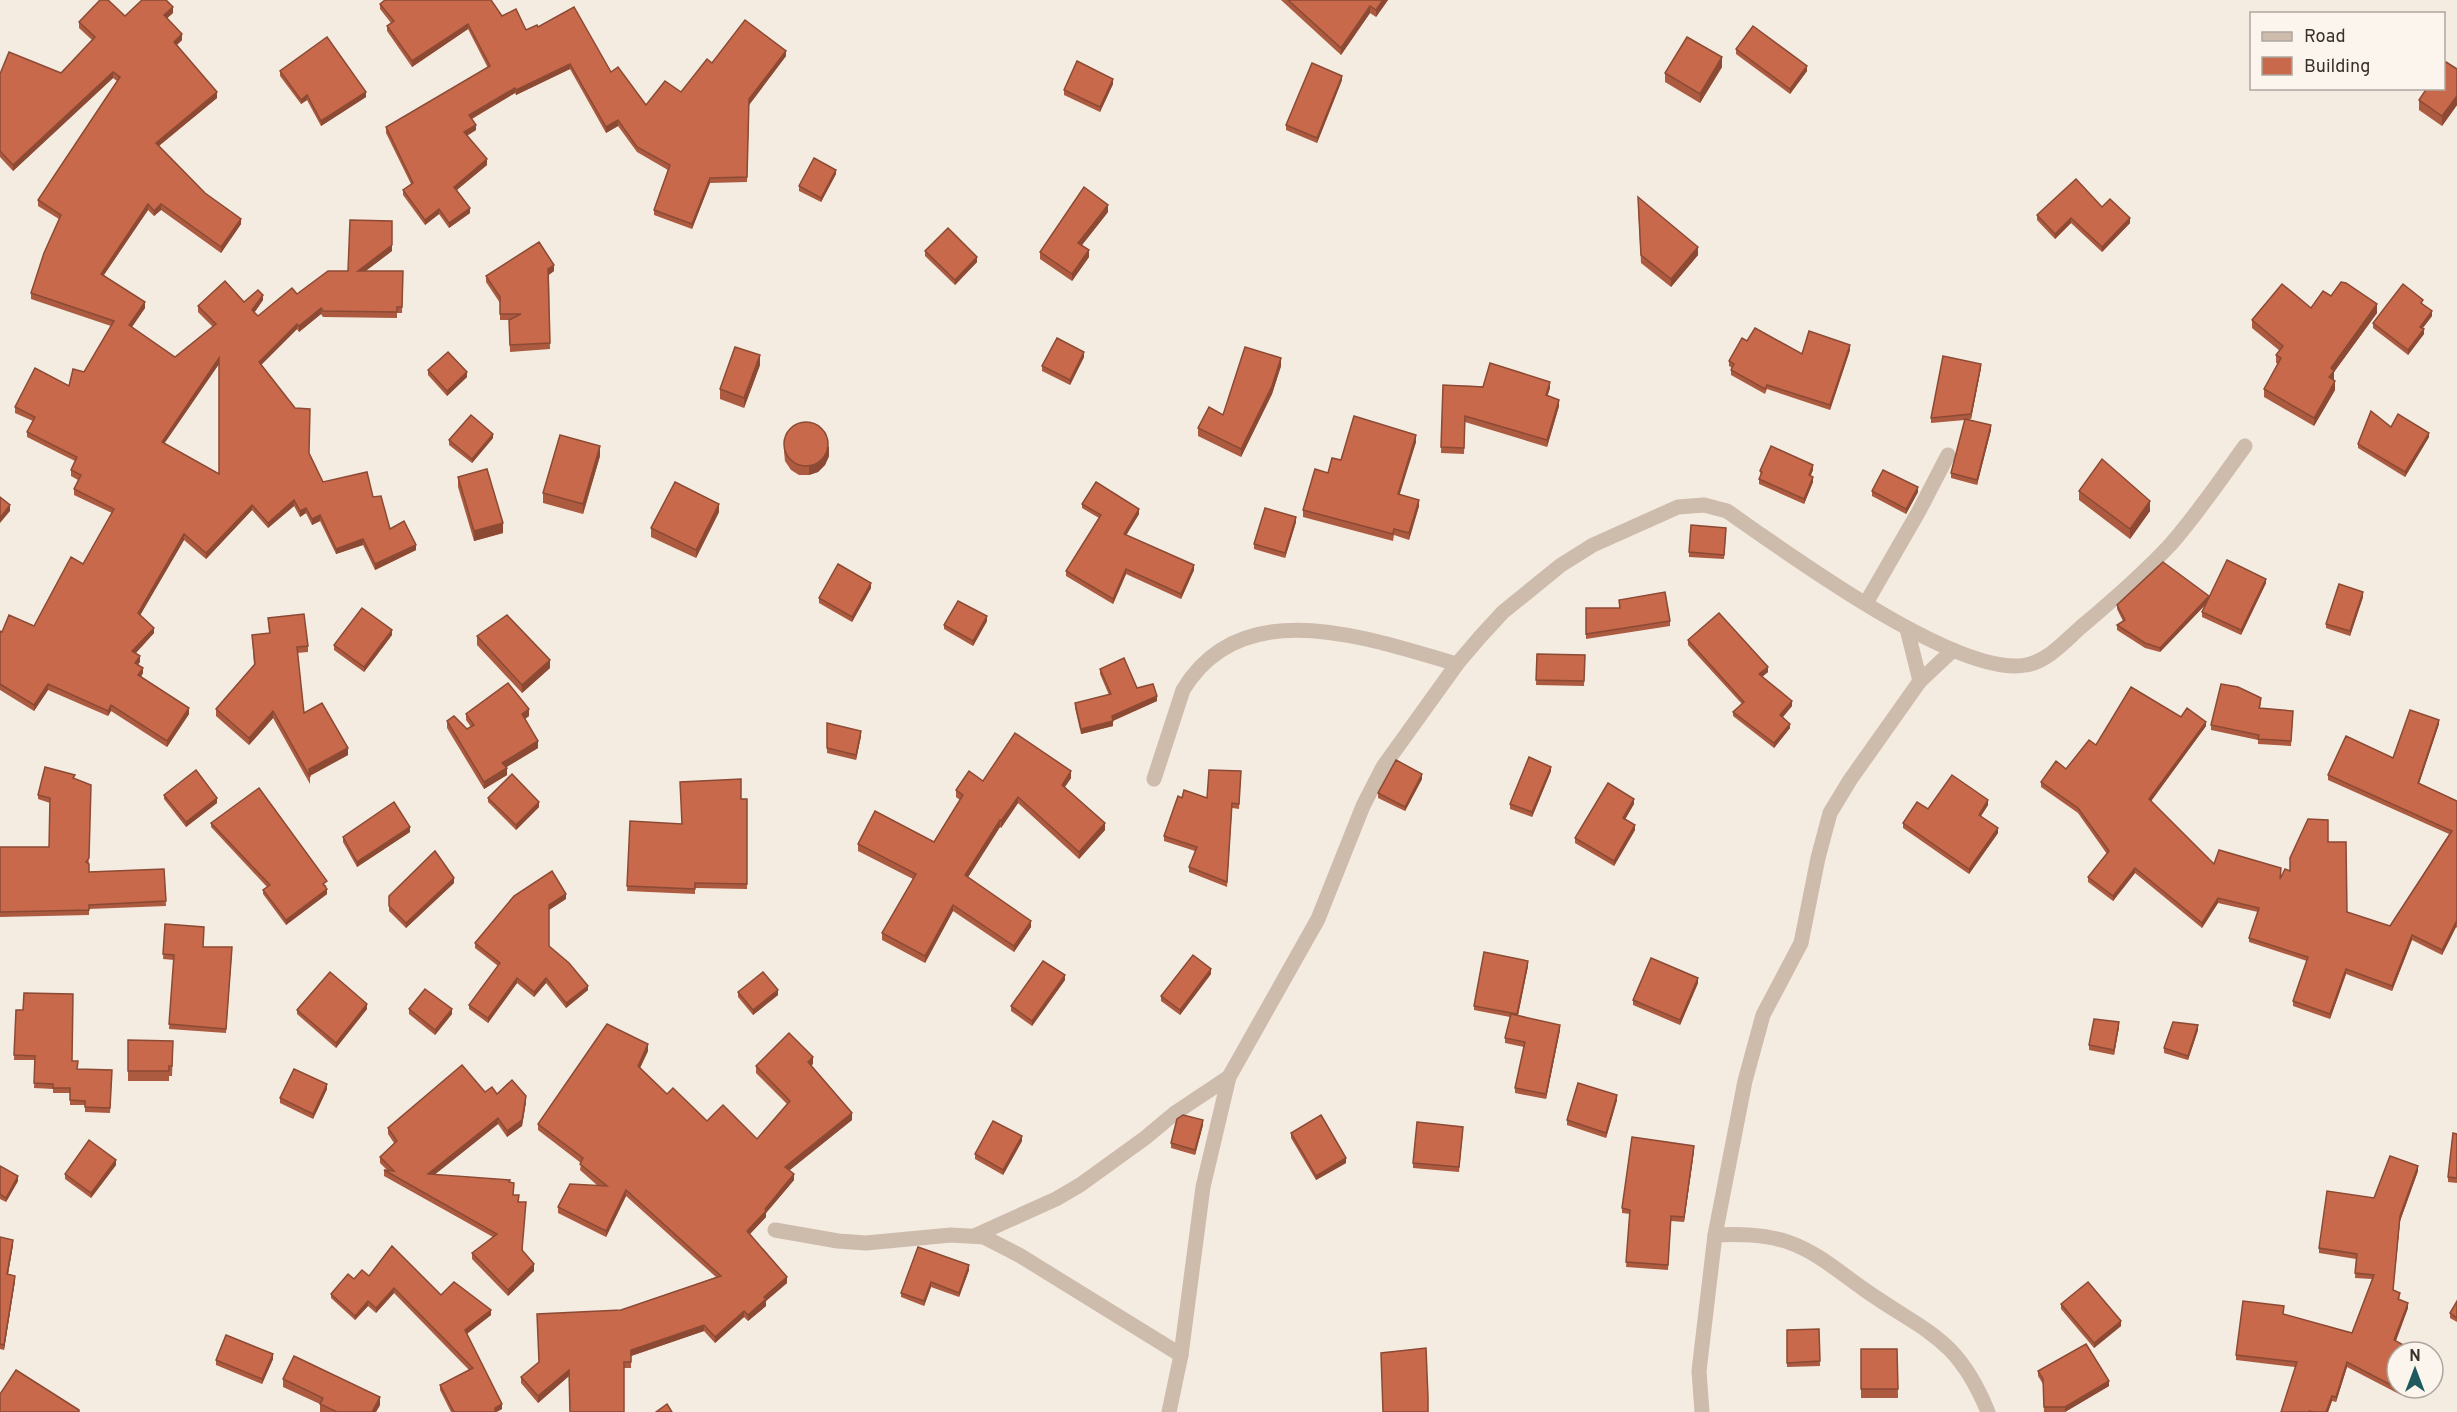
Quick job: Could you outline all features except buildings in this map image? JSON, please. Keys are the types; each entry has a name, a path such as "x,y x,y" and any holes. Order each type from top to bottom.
{"street":[{"path":"1169,1412 1181,1355 1199,1208 1229,1077 1318,919 1369,790 1401,740 1457,664 1503,612 1561,565 1617,533 1687,505 1713,506 1727,512 1907,629 1953,650 1997,664 2017,666 2044,659 2129,586 2170,544 2245,446"},
{"path":"1866,603 1919,512 1948,455"},
{"path":"1907,629 1920,681"},
{"path":"1154,779 1186,684 1213,654 1239,639 1276,630 1319,632 1359,638 1457,664"},
{"path":"1702,1412 1699,1371 1715,1235 1752,1049 1763,1015 1801,944 1818,858 1830,813 1850,780 1920,681 1953,650"},
{"path":"974,1236 1056,1199 1080,1185 1145,1138 1175,1113 1229,1077"},
{"path":"775,1230 838,1241 866,1243 951,1235 974,1236 991,1240 1018,1254 1181,1355"},
{"path":"1715,1235 1764,1236 1785,1241 1819,1256 1866,1291 1933,1333 1951,1348 1966,1367 1988,1412"}]}
